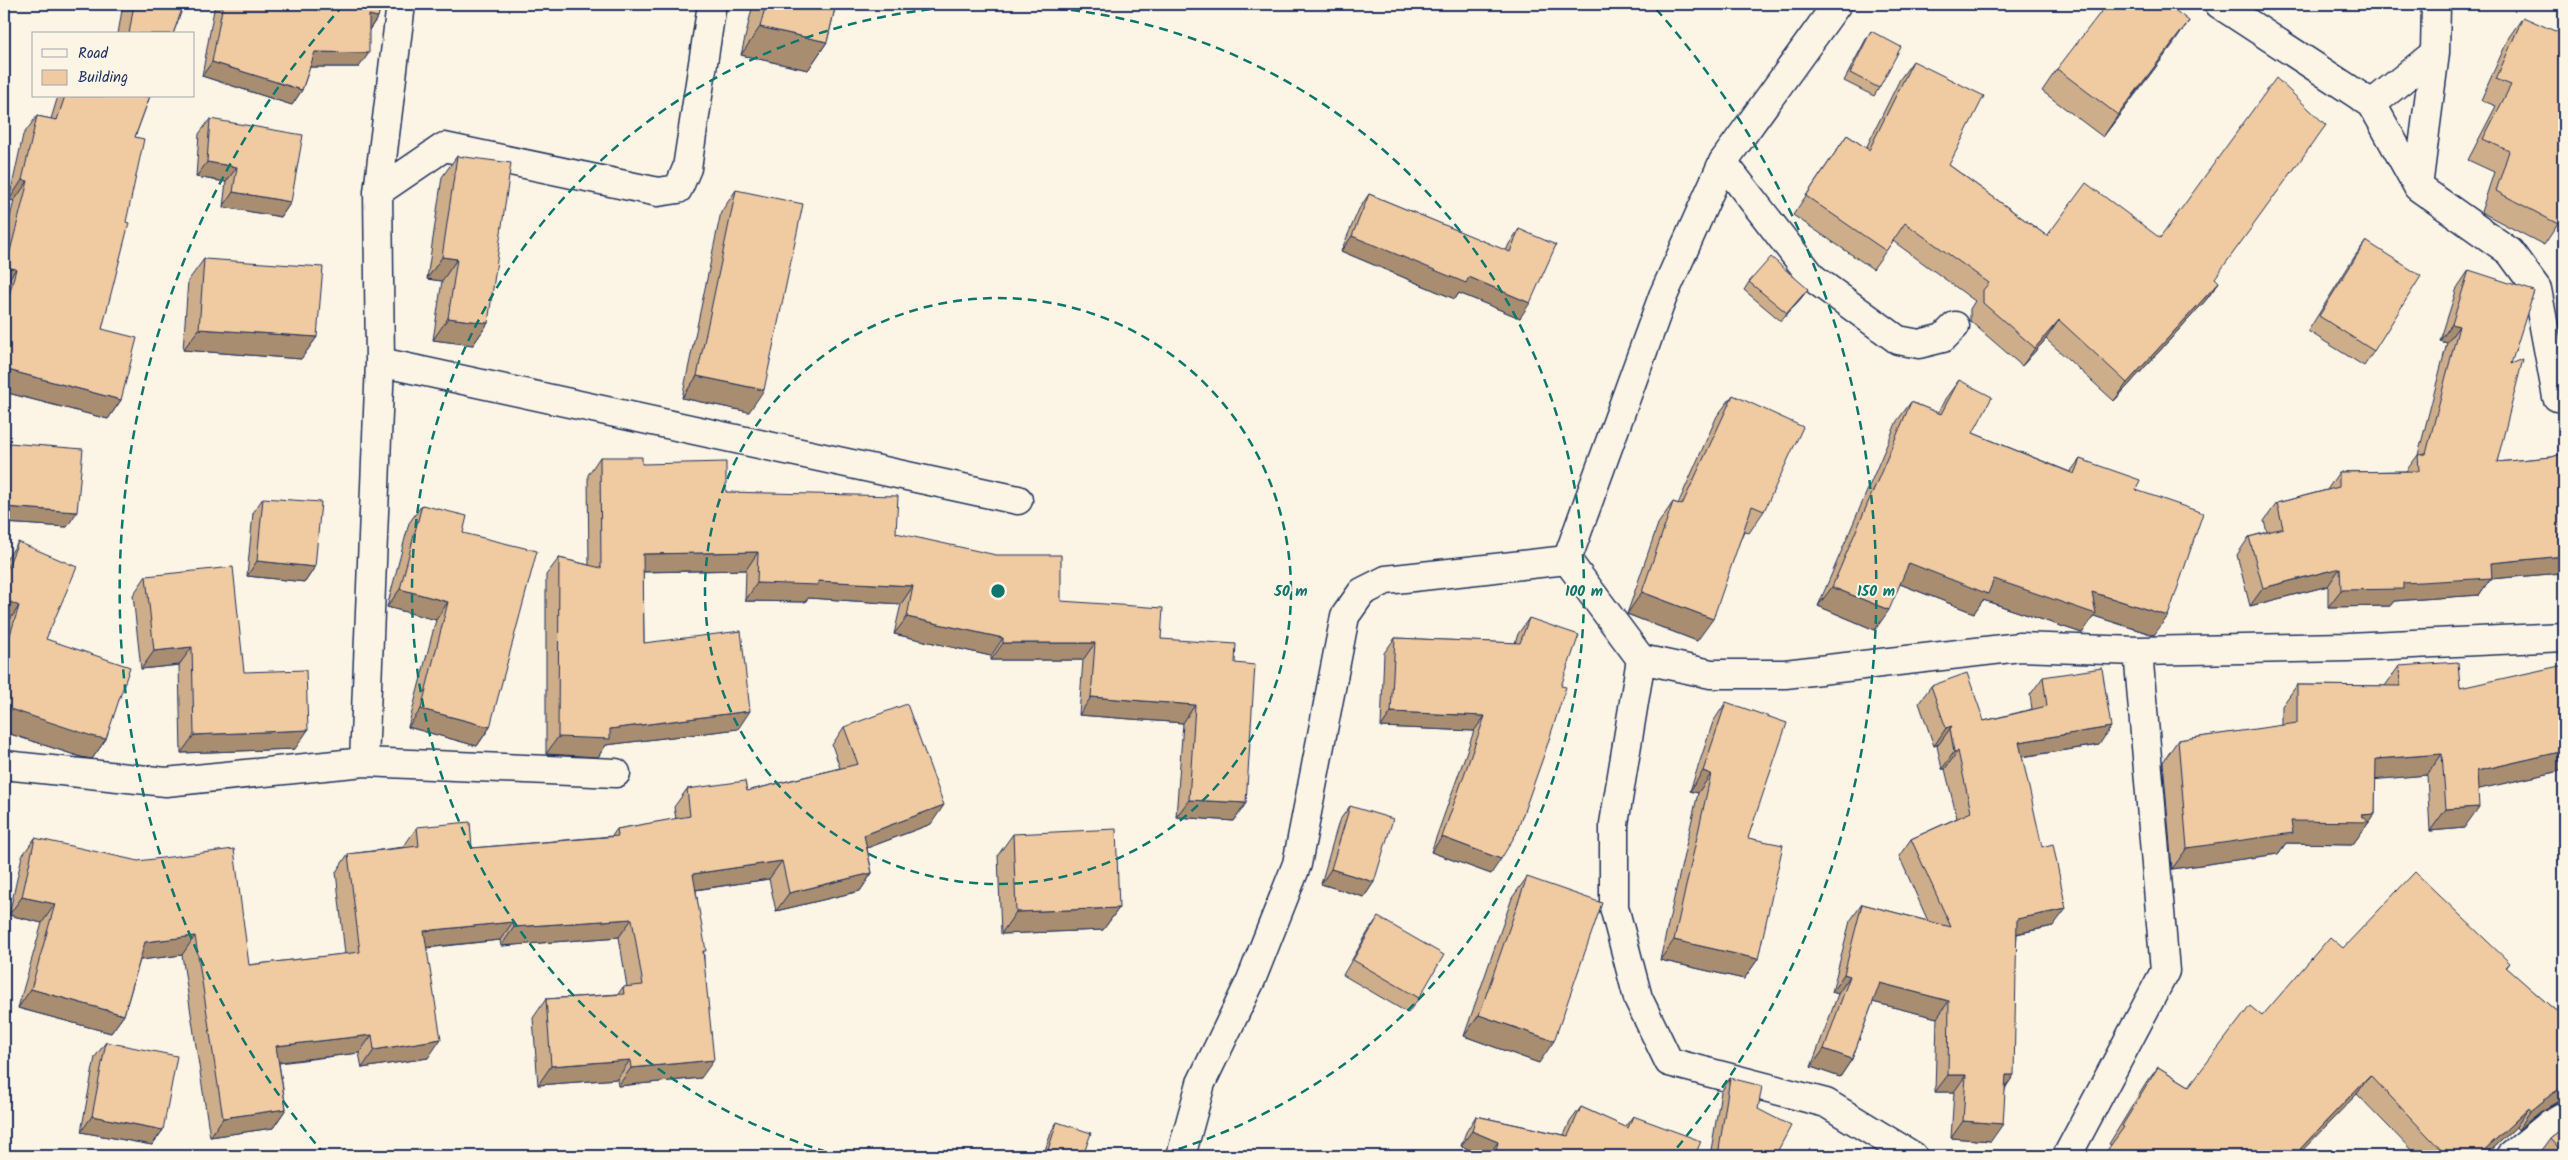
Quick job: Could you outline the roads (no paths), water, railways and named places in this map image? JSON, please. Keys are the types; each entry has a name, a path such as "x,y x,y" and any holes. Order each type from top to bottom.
{"street":[{"path":"364,762 380,362 378,192 401,4"},
{"path":"378,192 444,147 658,192 678,189 687,168 712,4"},
{"path":"1567,560 1663,296 1723,162 1838,4"},
{"path":"2219,4 2372,104 2418,187 2510,252 2537,289 2557,397"},
{"path":"2418,187 2435,53 2436,4"},
{"path":"2372,104 2435,53"},
{"path":"1723,162 1813,278 1898,340 1919,344 1942,338 1955,326"},
{"path":"380,362 1018,500"},
{"path":"1567,560 1641,659 1711,674 1785,674 2020,647 2138,651 2348,647 2564,637"},
{"path":"1181,1156 1201,1084 1251,980 1297,864 1346,616 1362,592 1386,580 1567,560"},
{"path":"2067,1156 2165,971 2138,651"},
{"path":"1641,659 1614,824 1614,907 1638,998 1669,1062 1826,1104 1913,1156"},
{"path":"4,765 166,782 364,762 616,773"},
{"path":"2511,1156 2550,1124 2564,1116"}]}
